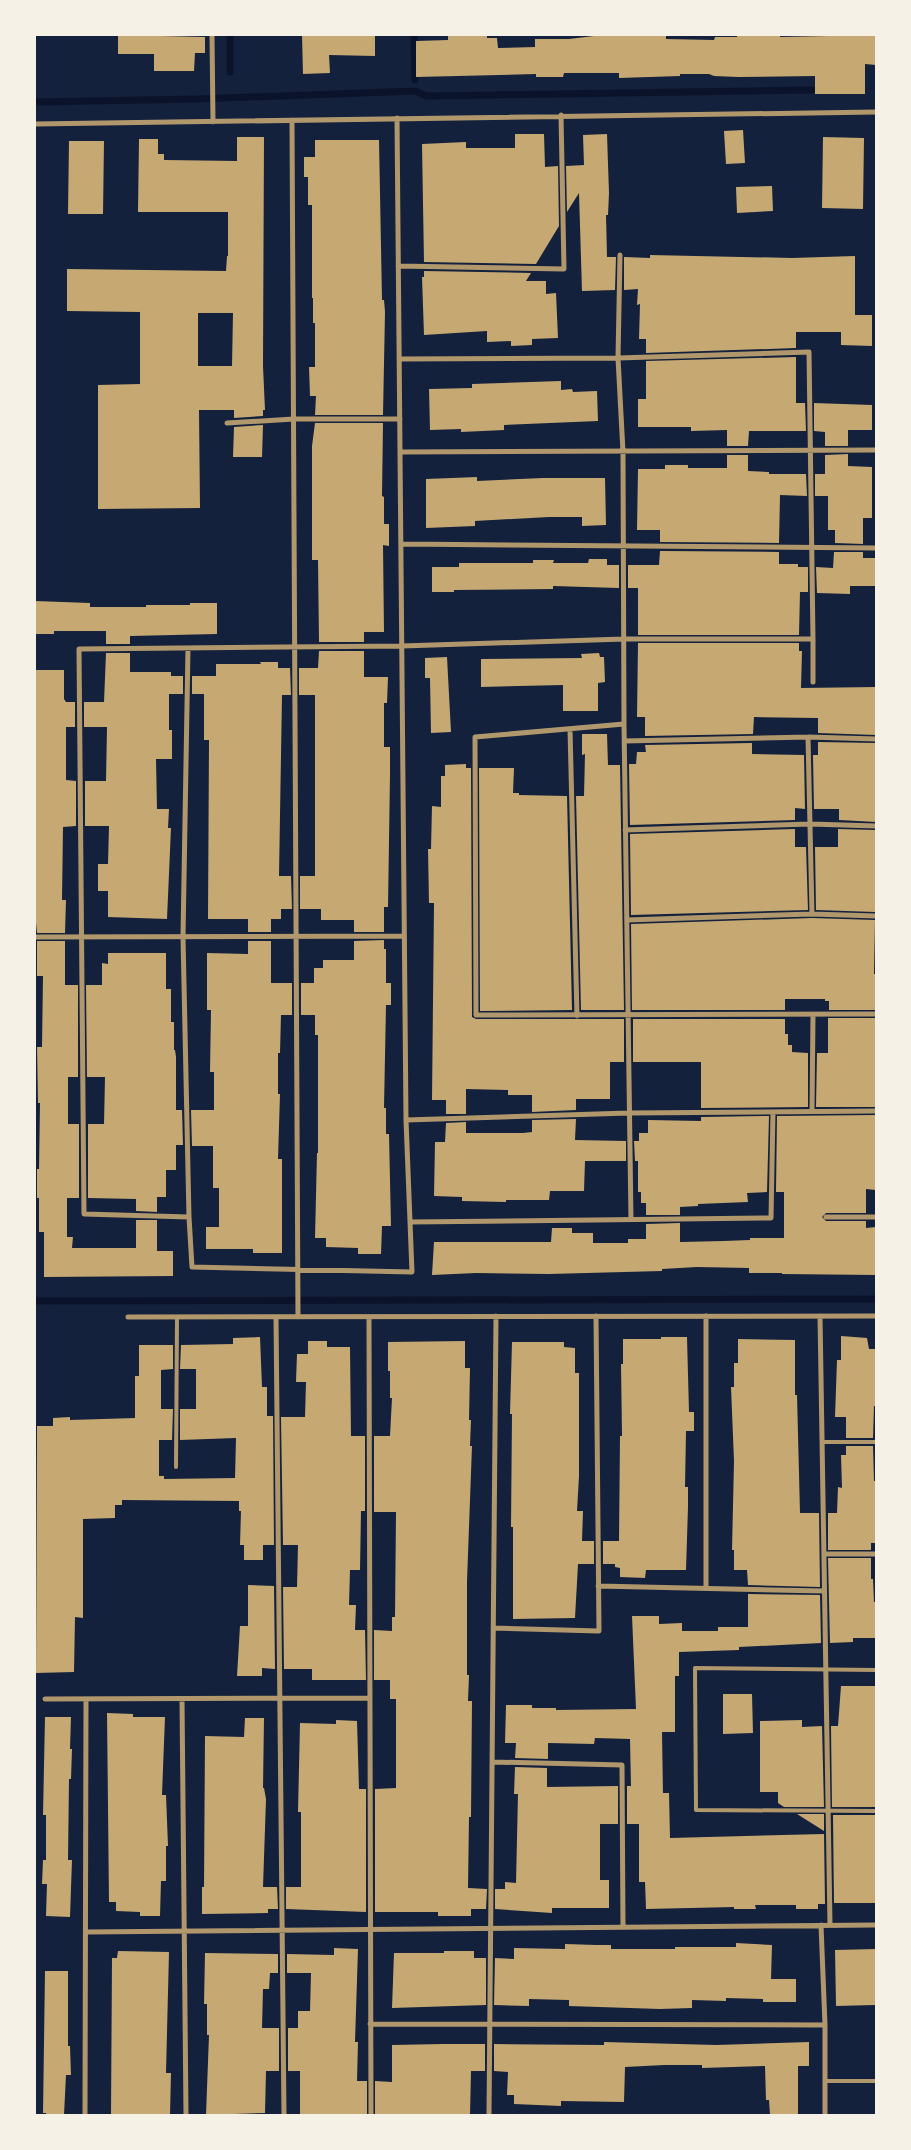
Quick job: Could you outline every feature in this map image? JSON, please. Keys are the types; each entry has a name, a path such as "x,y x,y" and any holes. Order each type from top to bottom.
{"street":[{"path":"212,35 214,122"},
{"path":"35,124 876,112"},
{"path":"398,266 564,269 561,115"},
{"path":"188,648 183,937 189,1217 192,1267 298,1271 412,1272 406,1120 403,936 397,118"},
{"path":"292,120 298,1316"},
{"path":"620,255 618,358 623,452 624,741 631,1220"},
{"path":"399,359 618,358 809,352 813,682"},
{"path":"226,423 294,419 400,419"},
{"path":"400,452 876,450"},
{"path":"401,544 876,548"},
{"path":"189,1217 84,1214 79,649 402,646 624,638 813,638"},
{"path":"624,724 475,737 476,1016 813,1016 876,1014"},
{"path":"570,729 577,1016"},
{"path":"624,741 808,737 876,739"},
{"path":"808,737 812,914"},
{"path":"625,830 810,824 876,826"},
{"path":"627,920 812,914 876,916"},
{"path":"35,937 403,936"},
{"path":"812,1112 813,1016"},
{"path":"406,1120 629,1113 876,1111"},
{"path":"410,1222 771,1218 773,1112"},
{"path":"826,1217 876,1217"},
{"path":"489,2115 496,1316"},
{"path":"493,1628 599,1631 596,1316"},
{"path":"706,1316 706,1588"},
{"path":"820,1316 830,1925"},
{"path":"128,1317 876,1316"},
{"path":"276,1317 284,2115"},
{"path":"369,1317 370,2115"},
{"path":"824,1554 876,1554"},
{"path":"598,1586 824,1590"},
{"path":"45,1699 370,1698"},
{"path":"182,1699 186,2115"},
{"path":"86,1700 86,2115"},
{"path":"492,1762 622,1765 622,1927"},
{"path":"821,1925 825,2025 825,2115"},
{"path":"86,1932 876,1925"},
{"path":"370,2024 825,2025"}],"lane":[{"path":"176,1467 177,1317"},
{"path":"822,1442 876,1442"},
{"path":"876,1670 695,1668 696,1810 876,1811"},
{"path":"825,2081 876,2081"}],"building":[{"path":"118,35 205,37 205,53 195,53 194,71 154,71 154,54 118,54"},
{"path":"302,35 375,35 375,56 329,55 330,73 303,74"},
{"path":"487,35 487,38 497,38 498,48 535,47 535,39 569,39 594,36 666,35 666,39 714,40 715,37 737,37 737,35 780,35 780,37 876,35 876,65 865,64 865,94 815,94 815,76 738,77 680,74 680,76 619,78 619,73 564,73 563,77 536,77 536,74 416,77 416,41 448,40 448,36"},
{"path":"743,130 745,163 726,164 724,131"},
{"path":"515,134 544,134 545,167 558,166 559,226 536,264 424,262 422,144 466,142 466,148 515,148"},
{"path":"607,134 609,193 608,215 606,215 607,257 616,257 615,290 582,291 579,193 567,212 566,166 584,165 583,135"},
{"path":"237,137 264,137 263,366 265,410 263,410 263,416 234,418 234,410 199,410 200,508 98,509 98,385 140,384 140,312 67,311 67,269 226,271 228,212 138,212 139,139 158,139 158,154 164,154 164,160 237,161","holes":["198,313 233,313 232,366 198,366"]},
{"path":"823,137 864,138 863,209 822,208"},
{"path":"315,140 379,140 382,300 384,300 385,312 383,415 315,415 316,396 310,396 309,367 315,367 315,323 313,323 312,298 312,205 308,205 308,177 304,177 304,157 315,157"},
{"path":"69,141 104,141 103,214 68,214"},
{"path":"772,186 773,211 737,213 736,187"},
{"path":"650,255 792,258 855,256 855,315 872,315 872,346 841,345 841,332 796,332 796,348 646,353 646,339 639,339 640,304 637,305 638,289 624,290 624,257 650,258"},
{"path":"424,271 531,273 526,281 546,281 546,294 556,293 558,338 532,339 532,345 511,346 511,341 487,342 487,331 424,335 422,277 424,277"},
{"path":"796,357 796,403 805,403 806,431 749,431 748,446 727,446 727,430 691,431 691,427 638,427 638,399 646,399 646,361"},
{"path":"561,381 561,390 572,389 573,392 597,391 598,421 504,425 504,430 461,432 461,429 430,430 429,389 472,388 472,384"},
{"path":"814,403 872,405 872,430 848,430 848,446 825,446 825,432 814,431"},
{"path":"315,423 383,423 382,496 384,497 384,524 389,524 389,546 383,545 384,632 364,632 364,642 319,642 318,560 312,560 312,446"},
{"path":"263,425 262,457 233,457 234,427"},
{"path":"848,454 848,466 872,467 872,518 863,518 863,544 835,543 835,530 828,530 828,496 815,496 815,474 825,474 825,455"},
{"path":"727,455 748,455 748,471 769,472 769,474 806,474 807,496 780,495 779,543 660,542 660,530 637,530 638,469 665,469 665,465 688,465 688,468 727,468"},
{"path":"477,477 477,481 605,478 606,525 582,526 582,517 549,517 475,521 475,526 426,528 426,479"},
{"path":"660,551 779,552 779,564 798,564 798,567 808,567 808,592 800,592 799,635 638,635 638,588 628,588 628,565 659,565"},
{"path":"834,552 863,552 863,558 876,558 876,586 850,586 850,594 817,593 816,567 833,568"},
{"path":"589,559 607,559 607,565 619,565 619,588 553,586 553,589 432,592 432,567 459,567 459,563 533,563 533,560 554,560 553,563 588,563"},
{"path":"35,601 90,603 90,607 146,607 146,605 217,603 217,634 130,636 130,644 106,644 106,631 54,631 54,634 35,634"},
{"path":"638,643 799,643 799,651 802,651 801,688 876,687 876,735 818,733 818,718 754,717 753,734 645,736 645,717 637,717"},
{"path":"319,651 364,651 364,677 388,677 387,703 384,703 384,747 390,747 388,907 384,907 384,932 354,932 354,920 321,920 321,909 300,909 300,876 315,876 315,695 299,695 299,668 318,668"},
{"path":"106,653 130,653 130,672 171,672 171,676 183,676 183,694 169,694 169,730 172,730 172,759 156,759 157,809 169,809 168,828 171,828 167,919 108,917 108,891 98,891 98,864 108,864 109,826 85,826 85,781 106,781 107,727 84,727 84,702 104,702"},
{"path":"599,653 600,657 604,657 605,682 598,683 598,711 563,711 563,685 481,687 481,659 582,658 581,654"},
{"path":"447,657 451,732 431,733 430,678 425,678 425,658"},
{"path":"260,662 278,662 278,668 290,668 291,695 282,695 279,876 291,876 292,909 281,909 281,919 271,919 271,932 248,932 248,919 208,919 209,740 204,740 204,694 192,694 192,676 216,676 216,664 261,664"},
{"path":"35,670 64,670 64,699 66,702 75,702 75,727 66,727 66,780 76,781 76,826 63,827 62,900 66,900 65,933 37,933"},
{"path":"582,734 607,734 608,765 620,765 624,1010 581,1010 576,796 584,796 585,754 582,755"},
{"path":"818,742 876,743 876,822 839,820 839,809 814,809 813,755 818,755"},
{"path":"752,743 752,754 804,755 805,809 795,808 795,820 630,825 629,764 636,764 637,752 646,752 645,745"},
{"path":"466,764 466,768 471,768 472,1017 476,1019 624,1019 624,1062 610,1062 610,1099 576,1099 576,1110 532,1112 532,1095 508,1095 508,1090 466,1089 466,1114 446,1114 446,1100 432,1100 434,903 429,903 428,849 431,849 432,806 441,807 441,776 445,776 445,765"},
{"path":"479,768 514,768 513,793 519,793 519,795 567,796 572,1010 480,1011"},
{"path":"795,829 795,847 806,847 808,910 631,915 630,834"},
{"path":"838,829 876,830 875,912 816,910 815,847 838,847"},
{"path":"812,918 875,920 874,974 876,974 876,1010 829,1010 829,1001 825,1001 825,999 785,999 785,1010 632,1010 631,924"},
{"path":"384,940 384,949 386,949 386,983 391,983 391,1005 386,1005 384,1108 386,1108 386,1134 389,1134 391,1226 382,1226 381,1254 358,1254 358,1248 326,1247 326,1238 315,1238 318,1153 318,1035 315,1035 315,1015 301,1015 301,983 314,983 314,968 323,968 323,960 354,960 354,941"},
{"path":"37,941 65,941 65,985 78,985 78,1077 68,1077 68,1124 79,1124 79,1198 67,1198 67,1237 73,1237 72,1248 136,1248 136,1220 157,1220 157,1251 173,1251 173,1276 44,1277 44,1232 39,1232 39,1198 37,1198 40,1103 38,1103 37,1047 42,1047 43,976 37,976"},
{"path":"248,941 271,941 271,983 292,983 292,1015 281,1015 280,1053 278,1053 278,1094 280,1094 278,1159 282,1159 282,1253 253,1253 253,1249 206,1249 206,1227 219,1227 219,1188 213,1188 213,1146 192,1146 191,1110 214,1110 214,1072 210,1072 211,1010 207,1010 207,953 248,954"},
{"path":"108,953 166,953 166,989 171,989 171,1022 174,1022 176,1110 182,1110 183,1145 176,1145 176,1170 166,1170 166,1197 157,1197 157,1212 136,1211 136,1199 88,1198 88,1124 104,1124 105,1077 87,1077 86,985 102,985 102,963 108,964"},
{"path":"828,1018 876,1018 876,1107 816,1107 817,1053 828,1053"},
{"path":"633,1019 785,1019 785,1034 788,1034 788,1045 792,1045 792,1052 808,1053 808,1107 701,1108 701,1062 633,1062"},
{"path":"876,1115 876,1190 866,1189 866,1213 826,1213 822,1217 826,1221 866,1221 866,1228 876,1227 876,1275 749,1273 749,1268 697,1267 662,1269 662,1271 432,1275 434,1242 551,1242 552,1228 572,1228 572,1233 593,1233 593,1243 628,1243 628,1239 646,1239 646,1224 680,1223 680,1242 784,1238 784,1192 776,1192 777,1116"},
{"path":"769,1116 767,1192 747,1193 748,1202 698,1204 698,1206 680,1207 680,1215 646,1215 646,1203 641,1203 641,1192 638,1192 638,1161 635,1161 634,1141 639,1141 639,1133 648,1133 648,1120 701,1121 701,1117"},
{"path":"576,1119 575,1140 626,1141 626,1161 585,1161 584,1191 550,1191 549,1200 506,1200 506,1202 462,1201 462,1197 434,1196 435,1142 445,1142 446,1123 466,1122 466,1133 523,1133 532,1132 532,1120"},
{"path":"841,1336 867,1338 869,1349 876,1349 876,1406 874,1406 873,1438 846,1438 846,1417 835,1417 837,1360 841,1360"},
{"path":"260,1337 262,1387 267,1387 267,1416 273,1416 274,1545 263,1545 263,1560 244,1560 244,1545 240,1545 241,1511 239,1511 239,1501 122,1500 122,1505 115,1505 115,1518 83,1519 83,1618 75,1617 74,1672 36,1673 37,1426 53,1426 53,1418 70,1417 70,1420 135,1418 135,1376 139,1376 139,1345 173,1345 173,1369 161,1370 161,1409 173,1409 172,1440 159,1440 159,1476 164,1476 164,1479 235,1478 236,1438 180,1440 180,1409 196,1409 196,1369 180,1369 181,1345 233,1344 233,1338"},
{"path":"661,1337 687,1337 689,1412 694,1412 694,1431 686,1431 685,1487 688,1487 688,1507 686,1570 646,1570 645,1578 620,1577 620,1568 615,1567 615,1564 603,1564 603,1541 619,1541 620,1436 622,1436 621,1364 623,1364 623,1339 661,1339"},
{"path":"738,1339 795,1340 795,1395 797,1395 800,1513 819,1513 820,1587 748,1585 747,1570 734,1570 734,1550 732,1550 734,1461 731,1387 734,1387 734,1363 738,1363"},
{"path":"308,1341 327,1341 327,1347 350,1347 351,1436 365,1436 365,1511 361,1511 360,1570 350,1570 349,1605 356,1605 355,1630 365,1630 366,1680 312,1680 312,1669 284,1669 283,1587 297,1587 298,1545 283,1545 281,1417 305,1417 306,1382 296,1382 297,1354 308,1354"},
{"path":"465,1341 465,1368 470,1368 469,1420 471,1420 470,1446 472,1446 467,1581 468,1701 472,1701 468,1888 487,1889 486,1909 471,1909 471,1916 438,1916 438,1912 375,1912 375,1789 396,1788 396,1699 390,1699 390,1680 374,1680 374,1630 392,1631 392,1617 395,1617 396,1512 374,1512 374,1436 390,1436 392,1398 390,1398 390,1371 388,1371 388,1342"},
{"path":"512,1342 564,1342 564,1347 575,1348 575,1373 579,1373 577,1511 583,1511 582,1541 594,1541 594,1564 578,1564 575,1618 513,1619 513,1527 511,1527 512,1414 510,1414"},
{"path":"846,1446 873,1446 874,1481 876,1481 876,1543 871,1543 871,1550 828,1550 828,1513 837,1513 838,1487 842,1488 841,1455 846,1455"},
{"path":"828,1558 871,1558 871,1579 873,1579 874,1602 876,1602 876,1638 853,1638 853,1642 830,1643"},
{"path":"248,1585 274,1586 275,1669 262,1668 262,1676 237,1676 240,1626 248,1626"},
{"path":"748,1594 820,1595 821,1643 739,1647 739,1650 679,1652 679,1676 675,1676 675,1732 662,1732 663,1793 669,1793 670,1838 824,1834 825,1904 818,1904 818,1909 796,1909 796,1905 755,1905 756,1909 734,1909 734,1907 646,1909 645,1882 639,1882 639,1824 627,1824 627,1786 631,1786 630,1739 595,1738 594,1744 548,1743 548,1759 515,1758 516,1743 505,1743 506,1705 532,1705 532,1708 556,1708 556,1710 636,1709 632,1616 659,1616 659,1624 682,1623 682,1631 718,1631 718,1627 748,1627"},
{"path":"841,1686 876,1686 876,1807 832,1807 831,1726 838,1726"},
{"path":"723,1694 752,1694 753,1733 723,1734"},
{"path":"107,1713 133,1714 133,1717 165,1717 162,1795 166,1795 168,1846 166,1846 166,1881 161,1881 160,1916 140,1916 140,1912 116,1911 116,1902 109,1902"},
{"path":"45,1717 71,1717 70,1749 72,1749 71,1779 69,1779 68,1860 72,1860 70,1917 46,1916 47,1884 42,1884 43,1860 46,1860 46,1815 43,1815"},
{"path":"245,1718 264,1718 263,1788 266,1799 263,1887 277,1887 278,1909 268,1909 268,1913 202,1914 202,1887 204,1887 205,1736 244,1737"},
{"path":"336,1720 357,1721 359,1789 366,1789 366,1912 286,1909 286,1887 301,1887 301,1812 298,1812 300,1723 336,1724"},
{"path":"802,1720 802,1727 822,1726 824,1807 784,1807 778,1803 778,1792 760,1792 760,1721"},
{"path":"515,1767 547,1768 547,1787 618,1786 618,1824 600,1824 600,1880 609,1880 609,1908 552,1908 552,1913 495,1909 495,1889 505,1889 505,1882 516,1883 518,1794 514,1794"},
{"path":"797,1814 824,1814 824,1831"},
{"path":"833,1815 876,1815 876,1903 834,1903"},
{"path":"736,1943 772,1945 771,1979 796,1979 796,2002 763,2002 763,1999 726,1998 726,2001 692,2000 692,2008 660,2009 569,2006 569,2000 529,1999 529,2006 494,2005 495,1958 514,1959 514,1948 565,1949 565,1944 611,1945 611,1949 675,1949 675,1947 736,1947"},
{"path":"334,1948 358,1949 355,2042 358,2042 357,2081 367,2081 367,2115 300,2115 300,2071 288,2071 288,2028 298,2028 298,2011 310,2011 311,1973 287,1973 287,1954 334,1955"},
{"path":"876,1949 875,2005 836,2006 835,1950"},
{"path":"118,1951 169,1952 166,2073 171,2073 170,2115 111,2115 112,1958 117,1958"},
{"path":"444,1951 474,1951 474,1958 486,1958 486,2005 392,2008 394,1953 444,1953"},
{"path":"205,1953 278,1954 278,1973 270,1973 269,1989 263,1989 262,2028 279,2028 279,2071 266,2071 265,2113 206,2115 209,2035 207,2035 207,2004 204,2004"},
{"path":"45,1971 68,1971 68,2046 70,2046 71,2075 66,2075 64,2115 46,2115 46,2113 43,2113"},
{"path":"604,2042 716,2045 809,2042 809,2066 798,2066 798,2115 770,2115 769,2100 766,2100 765,2066 702,2068 702,2065 664,2065 625,2067 624,2102 561,2101 561,2106 514,2104 514,2095 507,2095 508,2072 494,2071 494,2044 604,2045"},
{"path":"485,2044 485,2071 471,2071 470,2115 375,2115 375,2081 392,2082 392,2045"}],"waterway":[{"path":"230,35 230,72"},
{"path":"414,35 415,80"},
{"path":"35,102 197,99 415,91 427,96 812,90"},
{"path":"35,1301 876,1299"}]}
